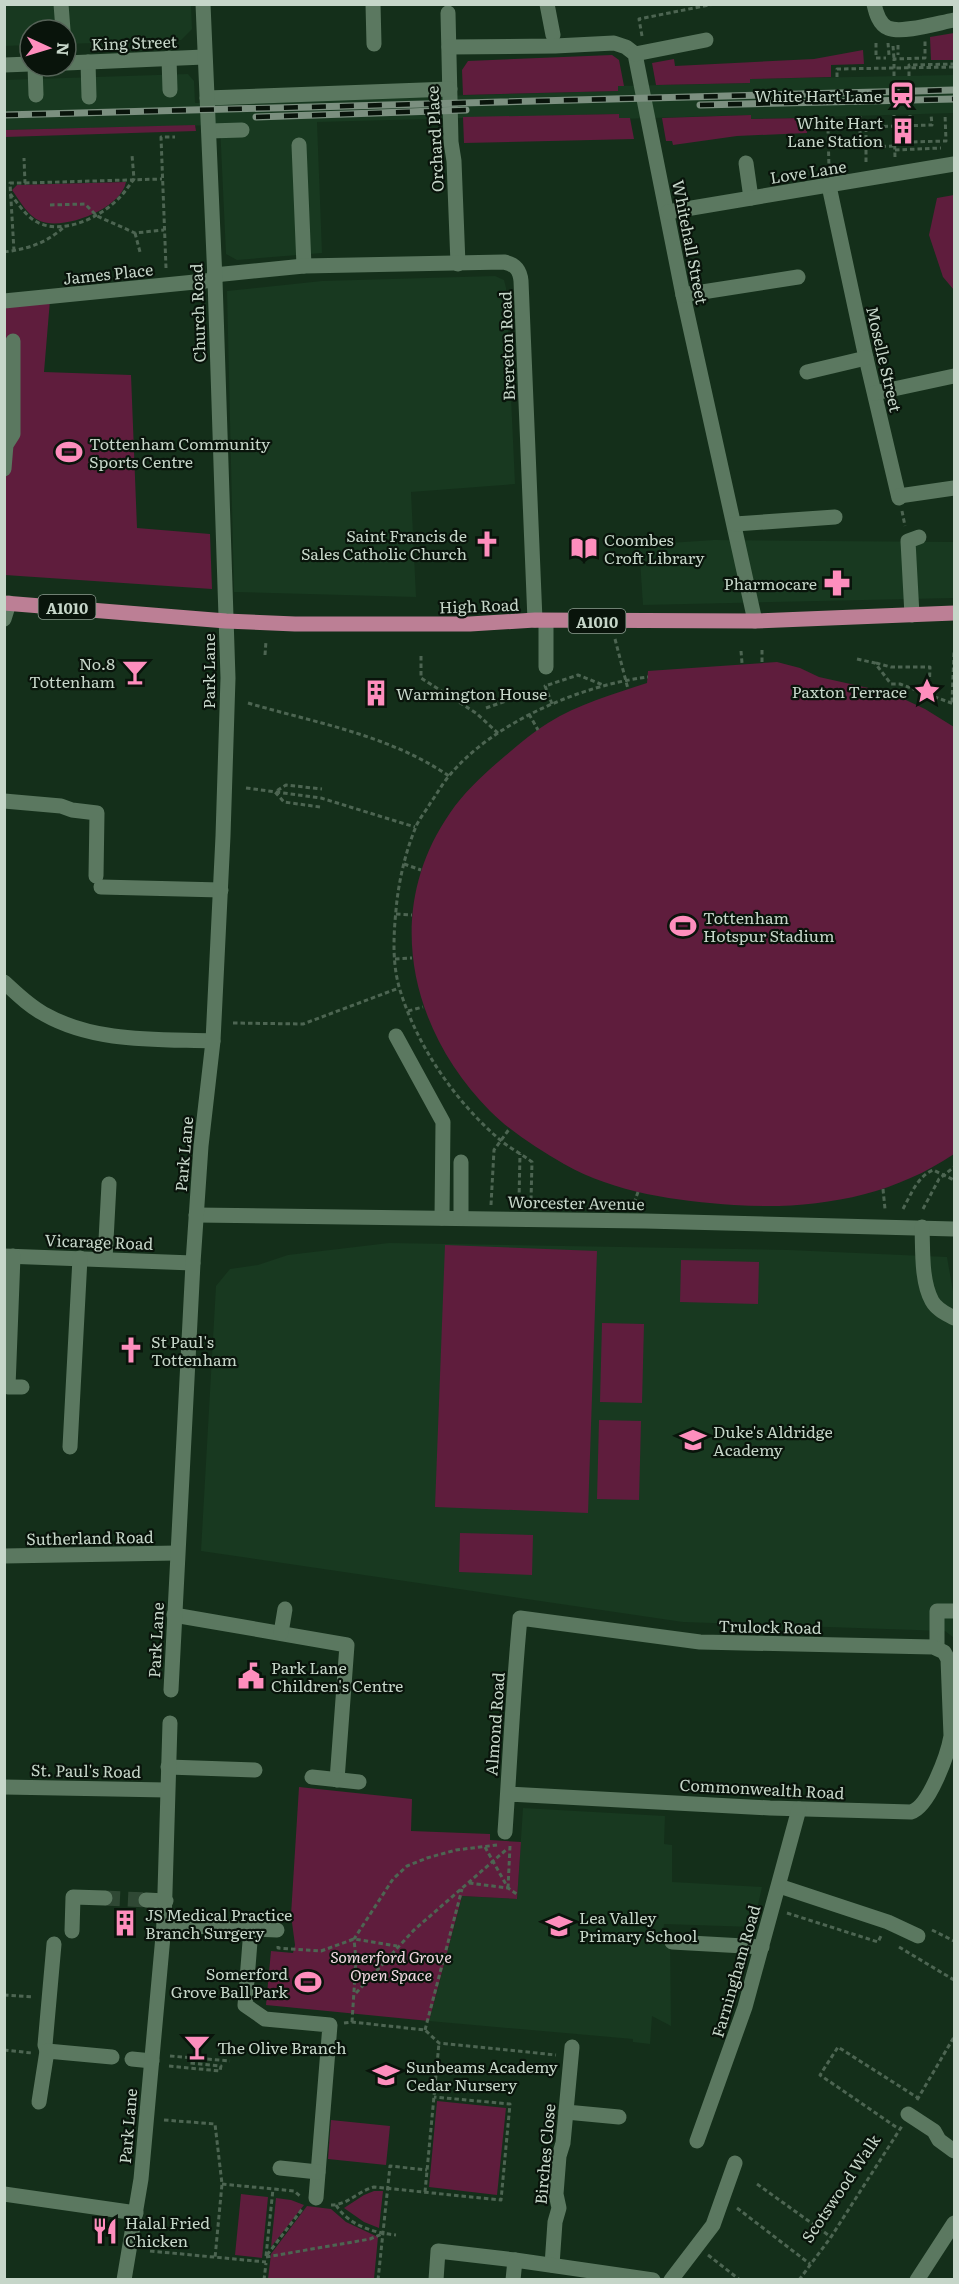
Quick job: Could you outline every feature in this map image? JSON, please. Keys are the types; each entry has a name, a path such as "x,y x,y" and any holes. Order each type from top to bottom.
{"main road":[{"name":"High Road","path":"7,603 226,621 470,624 541,620 755,621 954,613"}],"street":[{"name":"Church Road","path":"203,4 226,621"},
{"path":"373,4 374,44"},
{"path":"547,4 553,35"},
{"path":"874,4 880,21 889,28 906,29 954,20"},
{"name":"Orchard Place","path":"448,13 458,264"},
{"path":"449,47 614,43 640,53 706,40"},
{"name":"Whitehall Street","path":"640,53 683,295 755,621"},
{"name":"King Street","path":"78,62 204,57"},
{"path":"169,58 170,90"},
{"path":"88,62 89,97"},
{"path":"35,78 36,95"},
{"path":"207,98 450,89"},
{"path":"208,131 242,130"},
{"path":"299,146 304,266"},
{"path":"746,163 751,198"},
{"name":"Love Lane","path":"668,212 954,165"},
{"name":"Moselle Street","path":"829,186 899,497"},
{"name":"Brereton Road","path":"214,278 304,266 511,263 520,272 541,620 546,667"},
{"path":"683,295 798,277"},
{"name":"James Place","path":"4,301 167,285 214,278"},
{"path":"4,469 6,445 13,434 13,341"},
{"path":"807,372 866,358"},
{"path":"874,393 954,376"},
{"path":"899,497 954,488"},
{"path":"735,524 835,517"},
{"path":"912,615 913,539"},
{"path":"4,619 7,603"},
{"name":"Park Lane","path":"171,1690 196,1215 213,1041 228,678 226,621"},
{"path":"4,801 61,806 72,810 97,813 99,881 220,890"},
{"path":"4,982 45,1015 89,1032 135,1038 213,1041"},
{"path":"396,1036 443,1122 442,1218"},
{"path":"461,1162 461,1218"},
{"path":"105,1259 109,1184"},
{"name":"Worcester Avenue","path":"196,1215 461,1218 954,1229"},
{"path":"922,1227 925,1273 932,1301 954,1318"},
{"path":"9,1256 8,1387 22,1387"},
{"name":"Vicarage Road","path":"9,1256 193,1263"},
{"path":"70,1447 80,1258"},
{"name":"Sutherland Road","path":"4,1557 177,1553"},
{"path":"281,1633 285,1609"},
{"path":"952,1720 948,1659 944,1652 937,1648 937,1611 954,1611"},
{"path":"174,1615 346,1645 337,1780"},
{"name":"Trulock Road","path":"520,1618 700,1642 937,1648"},
{"name":"Almond Road","path":"508,1839 508,1794 520,1618"},
{"name":"Commonwealth Road","path":"508,1794 904,1813 918,1810 923,1806 949,1748 952,1720"},
{"name":"Park Lane","path":"124,2280 136,2213 166,1901 170,1723"},
{"path":"168,1767 255,1770"},
{"path":"312,1777 359,1782"},
{"name":"St. Paul's Road","path":"4,1787 167,1790"},
{"name":"Farningham Road","path":"697,2141 733,2046 762,1947 784,1888 799,1809"},
{"path":"784,1888 888,1922 918,1936"},
{"path":"72,1931 73,1897 105,1898"},
{"path":"146,1900 166,1901"},
{"path":"164,1925 276,1930"},
{"path":"251,1929 245,2005 265,2019 330,2025 318,2172 312,2201"},
{"path":"672,1942 762,1947"},
{"path":"39,2102 47,2051 45,2045 54,1944"},
{"path":"47,2051 112,2057"},
{"name":"Birches Close","path":"552,2265 555,2222 559,2208 556,2194 571,2052"},
{"path":"132,2059 152,2061"},
{"path":"566,2112 619,2117"},
{"path":"908,2114 934,2131 939,2140 954,2151"},
{"path":"671,2280 713,2225 735,2163"},
{"path":"280,2168 318,2172"},
{"path":"4,2194 136,2213"},
{"path":"924,2277 954,2223"},
{"path":"436,2280 438,2251 653,2280"},
{"path":"513,2280 515,2260"}],"path":[{"path":"640,53 639,19 711,5"},
{"path":"898,40 898,55"},
{"path":"893,41 894,76"},
{"path":"876,43 876,58 887,57 888,42"},
{"path":"894,59 926,58 925,47"},
{"path":"909,76 909,65 954,66"},
{"path":"837,77 837,69 954,66"},
{"path":"866,179 866,127 932,125 931,114"},
{"path":"910,115 910,142 927,142 946,141 945,114"},
{"path":"894,115 896,174"},
{"path":"860,116 860,147 942,148"},
{"path":"828,129 829,186"},
{"path":"167,285 161,137 175,137"},
{"path":"10,194 35,221 52,226 65,226 97,216 118,200 134,180 132,155"},
{"path":"24,158 25,183"},
{"path":"14,251 10,183 162,178"},
{"path":"50,205 85,204 97,216 135,233 164,230"},
{"path":"4,252 36,246 53,237 65,226"},
{"path":"135,233 140,252"},
{"path":"899,497 913,539"},
{"path":"615,639 628,689"},
{"path":"265,655 266,641"},
{"path":"762,650 762,662"},
{"path":"741,651 742,663"},
{"path":"875,663 891,684 900,684 953,703 954,652"},
{"path":"421,656 421,678 476,713 499,734"},
{"path":"857,659 891,667 930,667 929,693"},
{"path":"552,704 545,686 578,675 603,685"},
{"path":"531,1200 532,1162 501,1142 459,1099 433,1059 408,1011 399,988 395,959 396,914 404,864 415,827 449,776 475,750 514,722 552,704 603,685 648,677"},
{"path":"486,708 520,696"},
{"path":"248,703 393,745 449,776"},
{"path":"529,714 538,730"},
{"path":"275,792 286,784 322,789"},
{"path":"246,788 321,798 415,827"},
{"path":"275,792 284,802 320,807"},
{"path":"404,864 421,870"},
{"path":"396,914 412,915"},
{"path":"395,959 412,958"},
{"path":"233,1023 303,1024 399,988"},
{"path":"408,1011 423,1007"},
{"path":"491,1187 494,1150 510,1128"},
{"path":"519,1200 520,1153"},
{"path":"923,1209 939,1179 954,1167"},
{"path":"903,1209 927,1172 933,1170 954,1180"},
{"path":"883,1189 885,1209"},
{"path":"634,1203 638,1192"},
{"path":"352,2022 356,1960 354,1939 393,1880 407,1866 456,1850 485,1847 508,1839"},
{"path":"355,1994 397,1946 493,1862 508,1839"},
{"path":"508,1839 508,1888"},
{"path":"485,1847 508,1888 518,1895"},
{"path":"469,1883 508,1888"},
{"path":"784,1888 784,1912 878,1941 881,1936 954,1980"},
{"path":"424,2030 462,1889"},
{"path":"276,1930 278,1948 321,1951 354,1939 397,1946"},
{"path":"4,1995 42,1998"},
{"path":"330,2025 352,2022 424,2030 440,2043 571,2052"},
{"name":"Scotswood Walk","path":"799,2280 831,2237 900,2129 954,2037"},
{"path":"425,2192 440,2043"},
{"path":"900,2129 820,2075 838,2047 918,2098"},
{"path":"170,2056 230,2061"},
{"path":"169,2066 220,2071 221,2066 190,2063 191,2058"},
{"path":"222,2184 294,2191 312,2201 336,2205 347,2202 368,2188 501,2200 510,2104 434,2097"},
{"path":"164,2120 215,2124 222,2184 215,2258"},
{"path":"378,2280 390,2166 427,2170"},
{"path":"757,2184 831,2237"},
{"path":"264,2280 273,2189"},
{"path":"266,2257 312,2201"},
{"path":"336,2205 340,2212 373,2232 396,2235"},
{"path":"737,2208 810,2264"},
{"path":"266,2257 370,2239 383,2234"},
{"path":"150,2251 266,2262"},
{"path":"704,2251 740,2280"}],"shaded area":[{"path":"4,5 191,5 192,29 181,40 78,44 78,18 18,18 18,45 5,46"},
{"path":"188,74 194,81 195,103 618,91 618,86 750,83 750,79 954,75 954,113 751,119 750,115 619,119 618,114 317,122 322,253 237,260 226,254 220,125 5,130 4,80"},
{"path":"495,276 504,280 506,288 515,484 411,492 416,597 234,592 227,291 322,281"},
{"path":"714,540 954,542 954,598 643,605 639,545"},
{"name":"Duke's Aldridge Academy","path":"389,1243 789,1250 947,1257 954,1297 954,1638 945,1631 683,1622 201,1551 216,1286 230,1269 258,1265 288,1255"},
{"name":"Lea Valley Primary School","path":"523,1808 665,1816 664,1844 672,1845 672,1882 762,1887 753,1927 664,1924 663,1938 670,1938 671,2026 652,2016 650,2044 633,2042 633,2039 429,2021 462,1896 517,1899"}],"green space":[{"path":"954,33 954,60 931,60 930,37"},
{"path":"863,50 864,64 831,65 831,77 750,79 750,83 656,85 652,63 674,59 675,66 814,59"},
{"path":"612,55 619,60 624,86 618,86 618,91 463,95 462,70 468,61"},
{"path":"619,114 619,118 630,118 634,139 464,143 463,117"},
{"path":"751,115 751,119 806,118 807,133 737,136 673,145 672,141 666,141 662,118"},
{"path":"195,125 196,131 5,137 5,130"},
{"path":"126,182 122,192 103,209 62,223 50,223 35,218 12,190 17,185"},
{"path":"954,195 954,290 943,277 929,235 937,198"},
{"name":"Tottenham Community Sports Centre","path":"50,300 44,372 131,375 137,528 210,534 212,589 5,575 4,304"},
{"name":"Tottenham Hotspur Stadium","path":"777,662 800,668 819,677 891,693 925,709 954,727 954,1154 929,1169 876,1191 821,1203 734,1205 669,1198 625,1189 584,1174 525,1140 490,1111 463,1079 440,1044 424,1007 415,968 412,929 416,890 429,851 456,805 490,769 542,727 584,705 647,683 648,671"},
{"path":"445,1245 597,1251 588,1513 435,1507"},
{"path":"681,1260 759,1262 758,1304 680,1302"},
{"path":"602,1323 644,1324 642,1403 600,1402"},
{"path":"599,1420 641,1421 639,1500 597,1499"},
{"path":"460,1533 533,1535 532,1575 459,1572"},
{"name":"Somerford Grove Open Space","path":"299,1787 412,1799 411,1831 490,1834 490,1840 521,1842 517,1899 462,1896 429,2021 266,2005 271,1951 293,1953 295,1945 291,1915"},
{"path":"437,2101 506,2108 497,2195 429,2187"},
{"path":"331,2120 390,2126 386,2165 328,2159"},
{"path":"374,2191 383,2191 379,2228 364,2222 344,2208"},
{"path":"241,2194 268,2197 262,2258 235,2255"},
{"path":"276,2198 304,2205 271,2247"},
{"path":"307,2206 331,2209 346,2222 378,2237 374,2279 268,2279 271,2254"}],"tunnel":[{"path":"105,1898 146,1900"}],"railway":[{"path":"4,115 954,90"},
{"path":"700,105 954,99"},
{"path":"256,117 466,110"}],"place":[{"name":"White Hart Lane","path":"902,95"},
{"name":"White Hart Lane Station","path":"903,131"},
{"name":"Tottenham Community Sports Centre","path":"69,452"},
{"name":"Saint Francis de Sales Catholic Church","path":"487,544"},
{"name":"Coombes Croft Library","path":"584,548"},
{"name":"Pharmocare","path":"837,583"},
{"name":"No.8 Tottenham","path":"135,672"},
{"name":"Paxton Terrace","path":"927,691"},
{"name":"Warmington House","path":"376,693"},
{"name":"Tottenham Hotspur Stadium","path":"683,926"},
{"name":"St Paul's Tottenham","path":"131,1350"},
{"name":"Duke's Aldridge Academy","path":"693,1440"},
{"name":"Park Lane Children's Centre","path":"251,1676"},
{"name":"JS Medical Practice Branch Surgery","path":"125,1923"},
{"name":"Lea Valley Primary School","path":"559,1926"},
{"name":"Somerford Grove Ball Park","path":"308,1982"},
{"name":"The Olive Branch","path":"197,2047"},
{"name":"Sunbeams Academy Cedar Nursery","path":"386,2075"},
{"name":"Halal Fried Chicken","path":"105,2231"}]}
